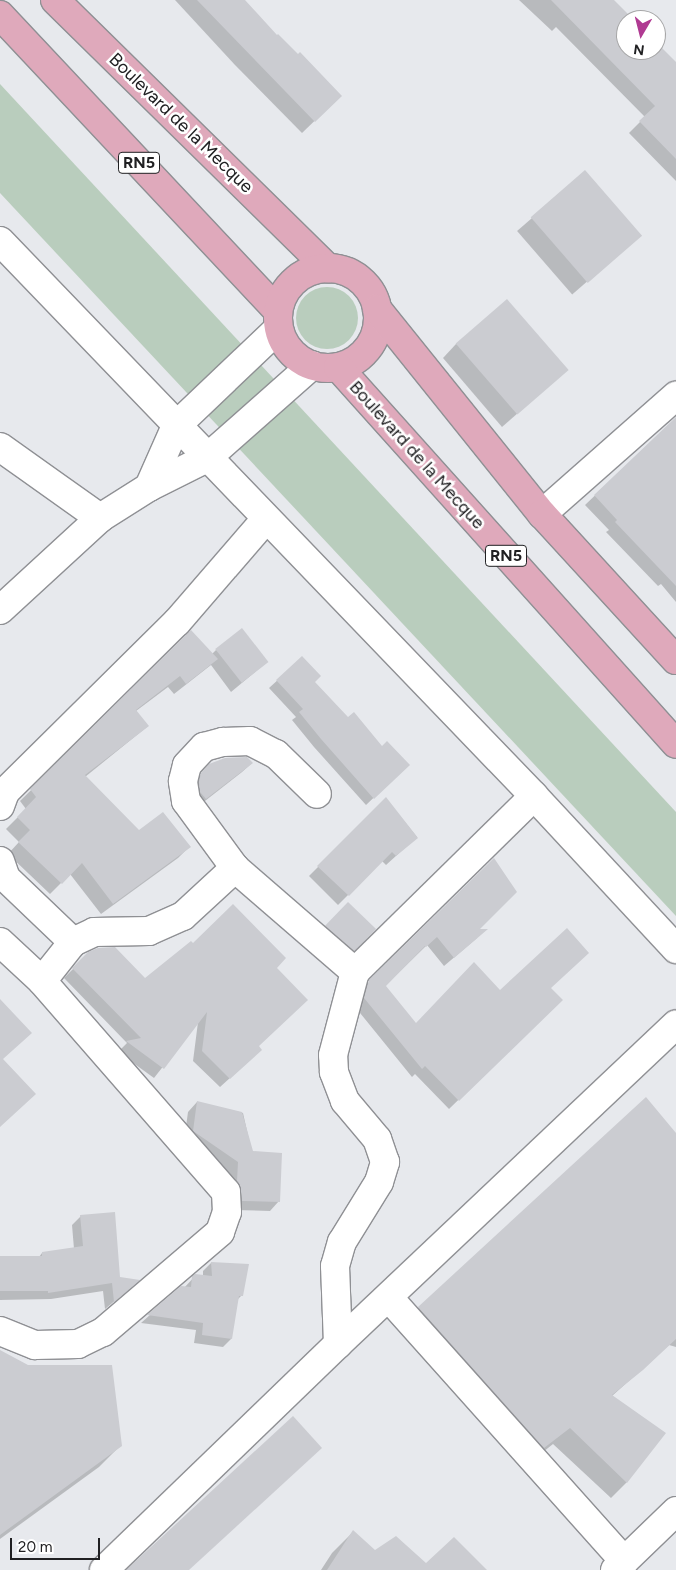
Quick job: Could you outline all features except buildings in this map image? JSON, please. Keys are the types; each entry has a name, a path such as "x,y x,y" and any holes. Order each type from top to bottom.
{"main road":[{"name":"Boulevard de la Mecque","path":"55,0 328,268"},
{"name":"RN5","path":"0,15 278,320 285,344 297,357 325,366"},
{"path":"278,320 282,297 290,285 300,276 313,270 328,268 342,270 365,284 373,296 377,309 377,324 373,339 364,352 352,361 325,366"},
{"path":"377,309 542,514 676,660"},
{"name":"Boulevard de la Mecque","path":"325,366 676,744"}],"street":[{"path":"0,241 534,796 676,949"},
{"path":"149,487 176,426 278,320"},
{"path":"0,610 100,518 149,487 207,458 325,366"},
{"path":"542,514 676,396"},
{"path":"0,446 100,518"},
{"path":"0,806 6,792 178,622 266,519"},
{"path":"317,794 276,754 250,740 223,742 204,747 187,765 182,781 186,801 235,868 355,972"},
{"path":"338,1344 335,1266 342,1242 379,1182 385,1162 377,1139 345,1101 334,1072 333,1055 355,972 534,796"},
{"path":"0,861 6,878 73,942"},
{"path":"42,981 73,942 94,932 149,931 183,916 235,868"},
{"path":"0,942 42,981 226,1192 227,1212 220,1232 103,1332 78,1344 36,1345 0,1331"},
{"path":"104,1570 338,1344 389,1298 676,1024"},
{"path":"389,1298 619,1565 676,1511"}],"green space":[{"path":"0,84 676,812 676,916 0,193"},
{"path":"321,287 333,287 349,296 356,306 358,318 356,330 349,340 333,349 321,349 310,344 301,335 296,324 296,312 301,301 310,292"}]}
